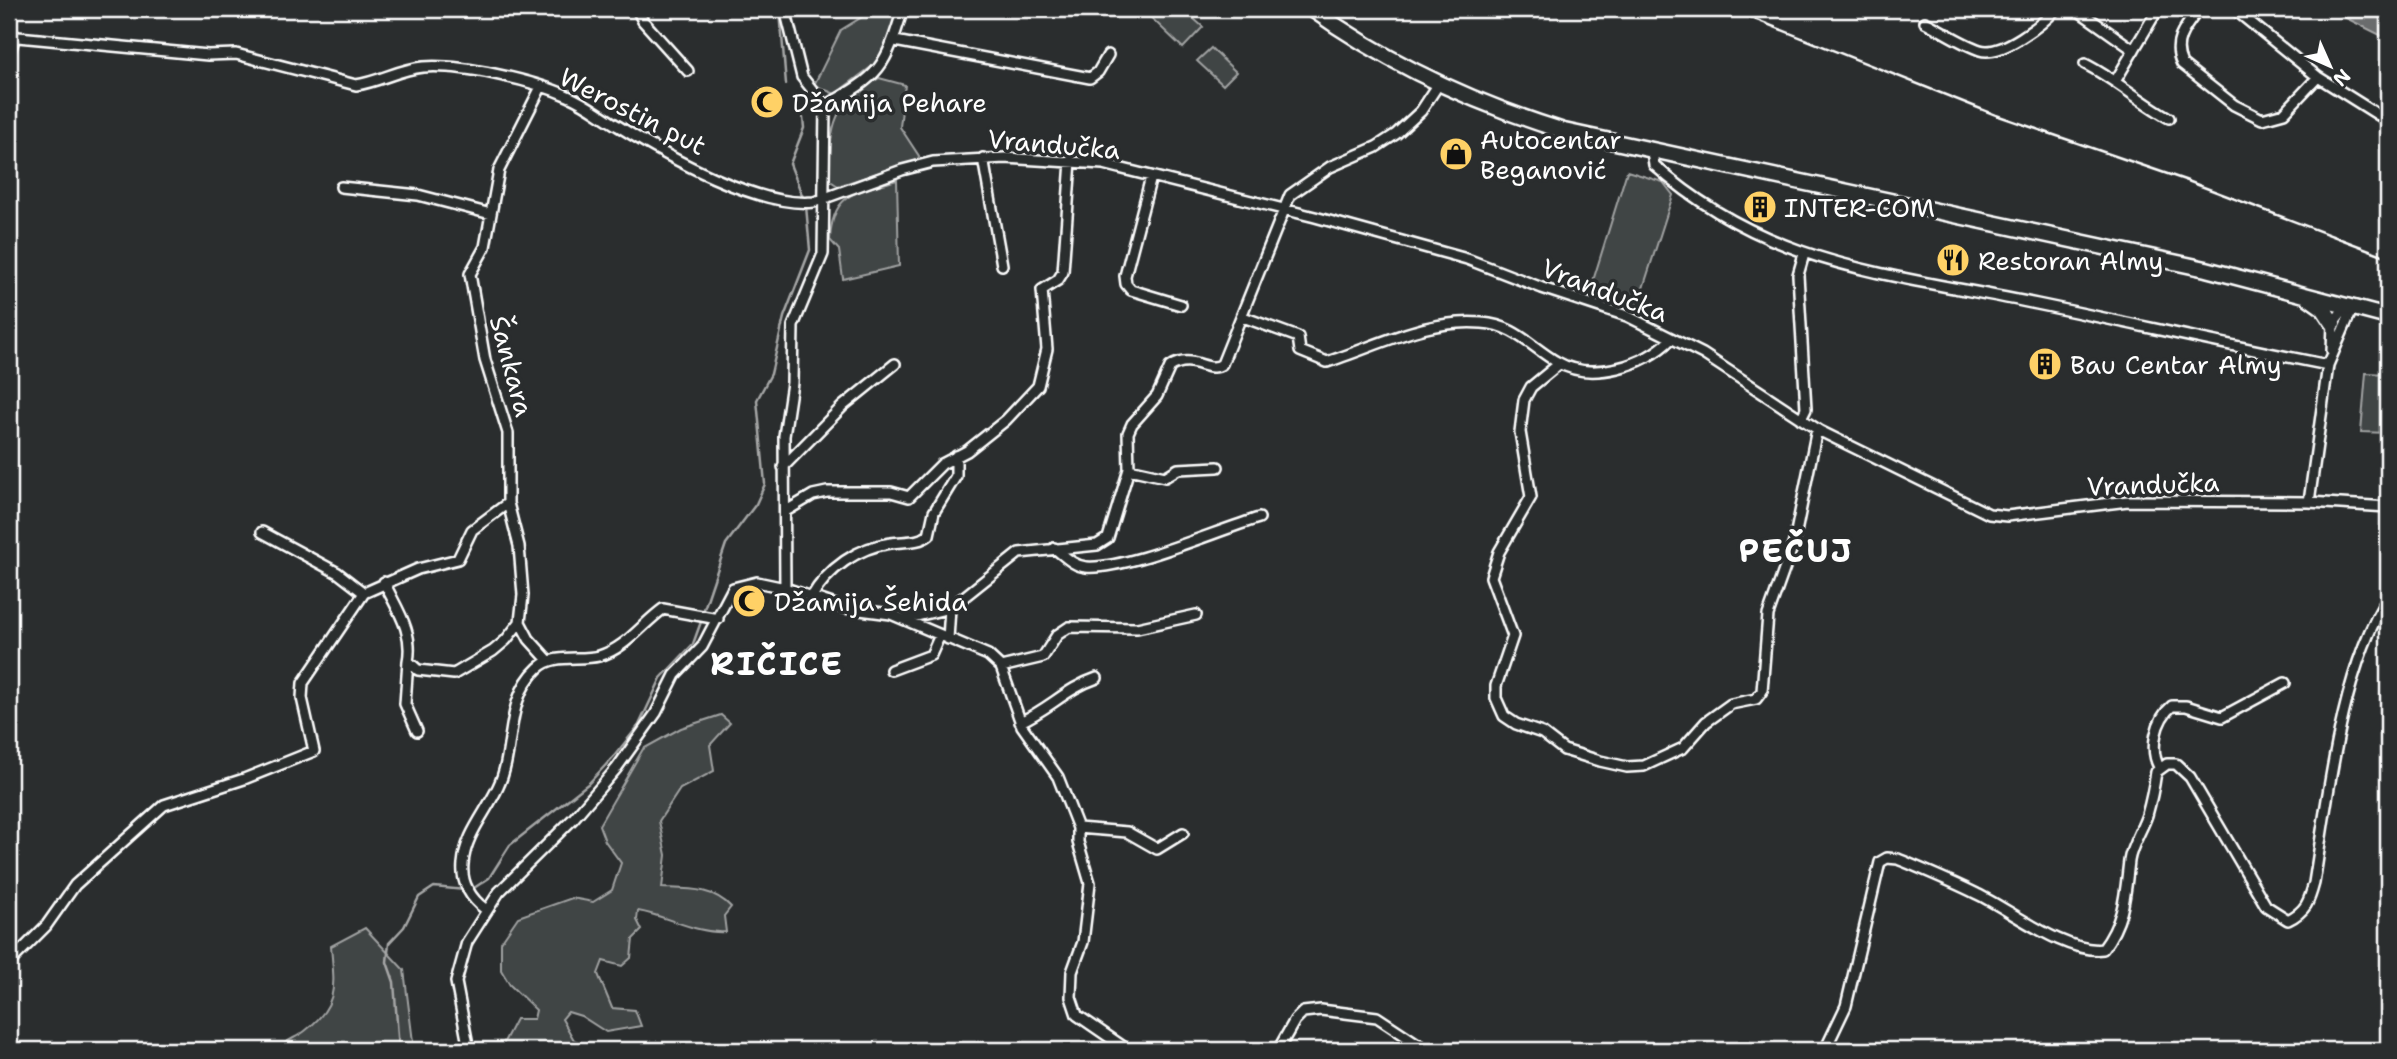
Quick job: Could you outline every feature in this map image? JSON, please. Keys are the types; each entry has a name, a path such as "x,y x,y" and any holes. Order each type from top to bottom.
{"main road":[{"path":"1312,9 1356,40 1438,85 1533,121 1652,152 2016,227 2299,291 2388,317"},
{"path":"2299,291 2323,308 2333,323"}],"street":[{"path":"637,9 643,21 688,71"},
{"path":"785,588 783,436 792,383 793,326 822,254 825,106 802,77 786,9"},
{"path":"825,106 847,94 883,66 895,41 903,9"},
{"path":"1926,22 1983,51 2000,48 2032,31 2056,9"},
{"path":"2076,9 2134,50"},
{"path":"2116,80 2158,9"},
{"path":"2199,9 2181,34 2179,57 2182,64 2234,105 2262,119 2284,113 2318,77"},
{"path":"2234,9 2318,77 2388,121"},
{"path":"9,55 12,34"},
{"name":"Werostin put","path":"12,34 186,53 236,54 356,85 413,69 462,68 541,88 585,104 670,156 766,199 806,202 823,197"},
{"path":"895,41 1090,78 1098,72 1108,55"},
{"path":"2085,64 2116,80 2127,94 2169,118"},
{"path":"905,619 950,608 1014,555 1054,548 1097,545 1108,538 1129,469 1128,433 1157,396 1170,367 1186,360 1217,368 1222,364 1290,195 1330,167 1376,147 1396,134 1421,111 1438,85"},
{"name":"Šankara","path":"520,622 523,595 519,546 508,503 508,433 485,360 470,274 485,247 499,170 541,88"},
{"path":"1652,152 1654,165 1697,201 1749,231 1804,254 1887,277 2035,303 2328,365"},
{"path":"983,158 1002,265"},
{"name":"Vrandučka","path":"823,197 933,162 983,158 1103,164 1467,259 1542,289 1627,316 1703,354 1816,429 1989,514 2007,516 2128,501 2309,502 2388,506"},
{"path":"786,511 813,495 827,492 891,492 905,499 942,464 1006,420 1038,386 1046,349 1042,290 1058,280 1063,272 1071,161"},
{"path":"1152,177 1125,275 1126,284 1131,290 1181,304"},
{"path":"341,187 418,195 491,214"},
{"path":"1801,419 1806,409 1798,275 1804,254"},
{"path":"2332,354 2333,323 2350,306"},
{"path":"2309,502 2328,365 2350,306"},
{"path":"1243,317 1298,337 1300,351 1327,362 1381,341 1457,322 1502,326 1519,334 1559,364 1601,373 1617,370 1648,355 1671,339"},
{"path":"783,467 843,406 895,364"},
{"path":"1559,364 1531,387 1524,400 1520,432 1531,497 1499,552 1491,576 1513,636 1497,678 1496,698 1504,716 1516,724 1542,733 1574,754 1600,761 1627,767 1644,766 1683,748 1706,722 1731,704 1756,699 1762,691 1768,615 1794,542 1816,429"},
{"path":"811,598 827,574 842,562 888,543 916,540 929,535 934,512 956,476 956,456"},
{"path":"1129,469 1165,477 1178,469 1217,467"},
{"path":"9,963 46,926 75,885 164,805 244,779 314,751 302,698 303,683 363,593 384,582 458,559 472,530 508,503"},
{"path":"1054,548 1073,564 1100,566 1137,558 1259,518"},
{"path":"262,532 338,573 363,593"},
{"path":"384,582 407,628 411,646 405,704 417,732"},
{"path":"469,1050 456,982 467,942 485,909 526,862 573,819 616,769 656,713 676,676 702,647 733,589 757,582 785,588 844,608 891,614 988,655 1001,667 1020,722 1058,777 1078,828 1078,842 1090,883 1083,942 1072,972 1071,997 1077,1015 1128,1050"},
{"path":"2160,767 2176,764 2185,769 2266,905 2288,920 2302,913 2307,907 2314,883 2347,705 2371,622 2388,598"},
{"path":"891,670 932,655 944,637 950,608"},
{"path":"485,909 469,896 462,867 466,845 499,786 519,697 531,675 548,660 599,656 620,647 663,609 718,619"},
{"path":"1001,667 1043,657 1057,635 1069,626 1137,628 1196,615"},
{"path":"408,661 418,670 454,674 506,640 520,622 529,639 548,660"},
{"path":"1020,722 1048,708 1070,688 1097,678"},
{"path":"1825,1050 1846,1006 1880,862 1886,858 1898,859 1979,895 2037,929 2093,950 2103,949 2123,911 2129,883 2129,858 2147,815 2160,767 2155,759 2153,744 2168,709 2180,705 2222,717 2286,683"},
{"path":"1078,828 1127,832 1157,849 1183,834"},
{"path":"1278,1050 1295,1020 1303,1012 1321,1010 1377,1017 1427,1050"}],"shaded area":[{"path":"875,9 898,9 883,58 835,94 814,85 841,30"},
{"path":"1142,9 1183,9 1203,27 1183,48"},
{"path":"2328,9 2388,9 2388,39"},
{"path":"1211,48 1236,72 1223,85 1197,61"},
{"path":"879,78 905,85 900,127 919,156 918,160 838,186 829,180 836,120 850,98"},
{"path":"1627,171 1663,182 1673,195 1636,310 1588,297"},
{"path":"897,180 899,266 843,279 839,250 830,240 836,212 849,196"},
{"path":"2366,373 2388,374 2388,433 2361,432"},
{"path":"721,715 730,723 710,745 714,771 680,789 659,821 666,855 662,888 699,890 724,900 731,907 724,916 726,932 693,928 638,911 637,920 642,930 633,939 631,958 622,966 603,961 598,974 612,1008 635,1010 641,1026 606,1032 581,1016 568,1012 562,1019 574,1040 598,1050 504,1050 504,1042 516,1019 534,1019 536,1010 510,985 501,970 501,942 518,917 572,898 593,902 612,890 621,863 605,841 599,825 643,749 681,728"},
{"path":"365,928 404,970 414,1050 277,1050 305,1031 329,1003 333,983 331,946"}],"waterway":[{"path":"780,11 786,84"},
{"path":"803,118 804,128 790,164 804,200"},
{"path":"703,612 726,544 756,504 765,484 757,400 771,374 784,317 810,250 806,206"},
{"path":"471,890 489,878 510,845 589,783 615,755 639,725 661,678 693,644 702,619"},
{"path":"399,1050 394,982 387,962 389,943 404,927 419,897 434,887 465,890"}],"railway":[{"path":"1729,9 1996,115 2185,180 2388,257"}],"place":[{"name":"Džamija Pehare","path":"767,102"},
{"name":"Autocentar Beganović","path":"1456,154"},
{"name":"INTER-COM","path":"1760,207"},
{"name":"Restoran Almy","path":"1953,260"},
{"name":"Bau Centar Almy","path":"2045,364"},
{"name":"Džamija Šehida","path":"749,601"}],"district":[{"name":"PEČUJ","path":"1796,550"},
{"name":"RIČICE","path":"777,663"}]}
